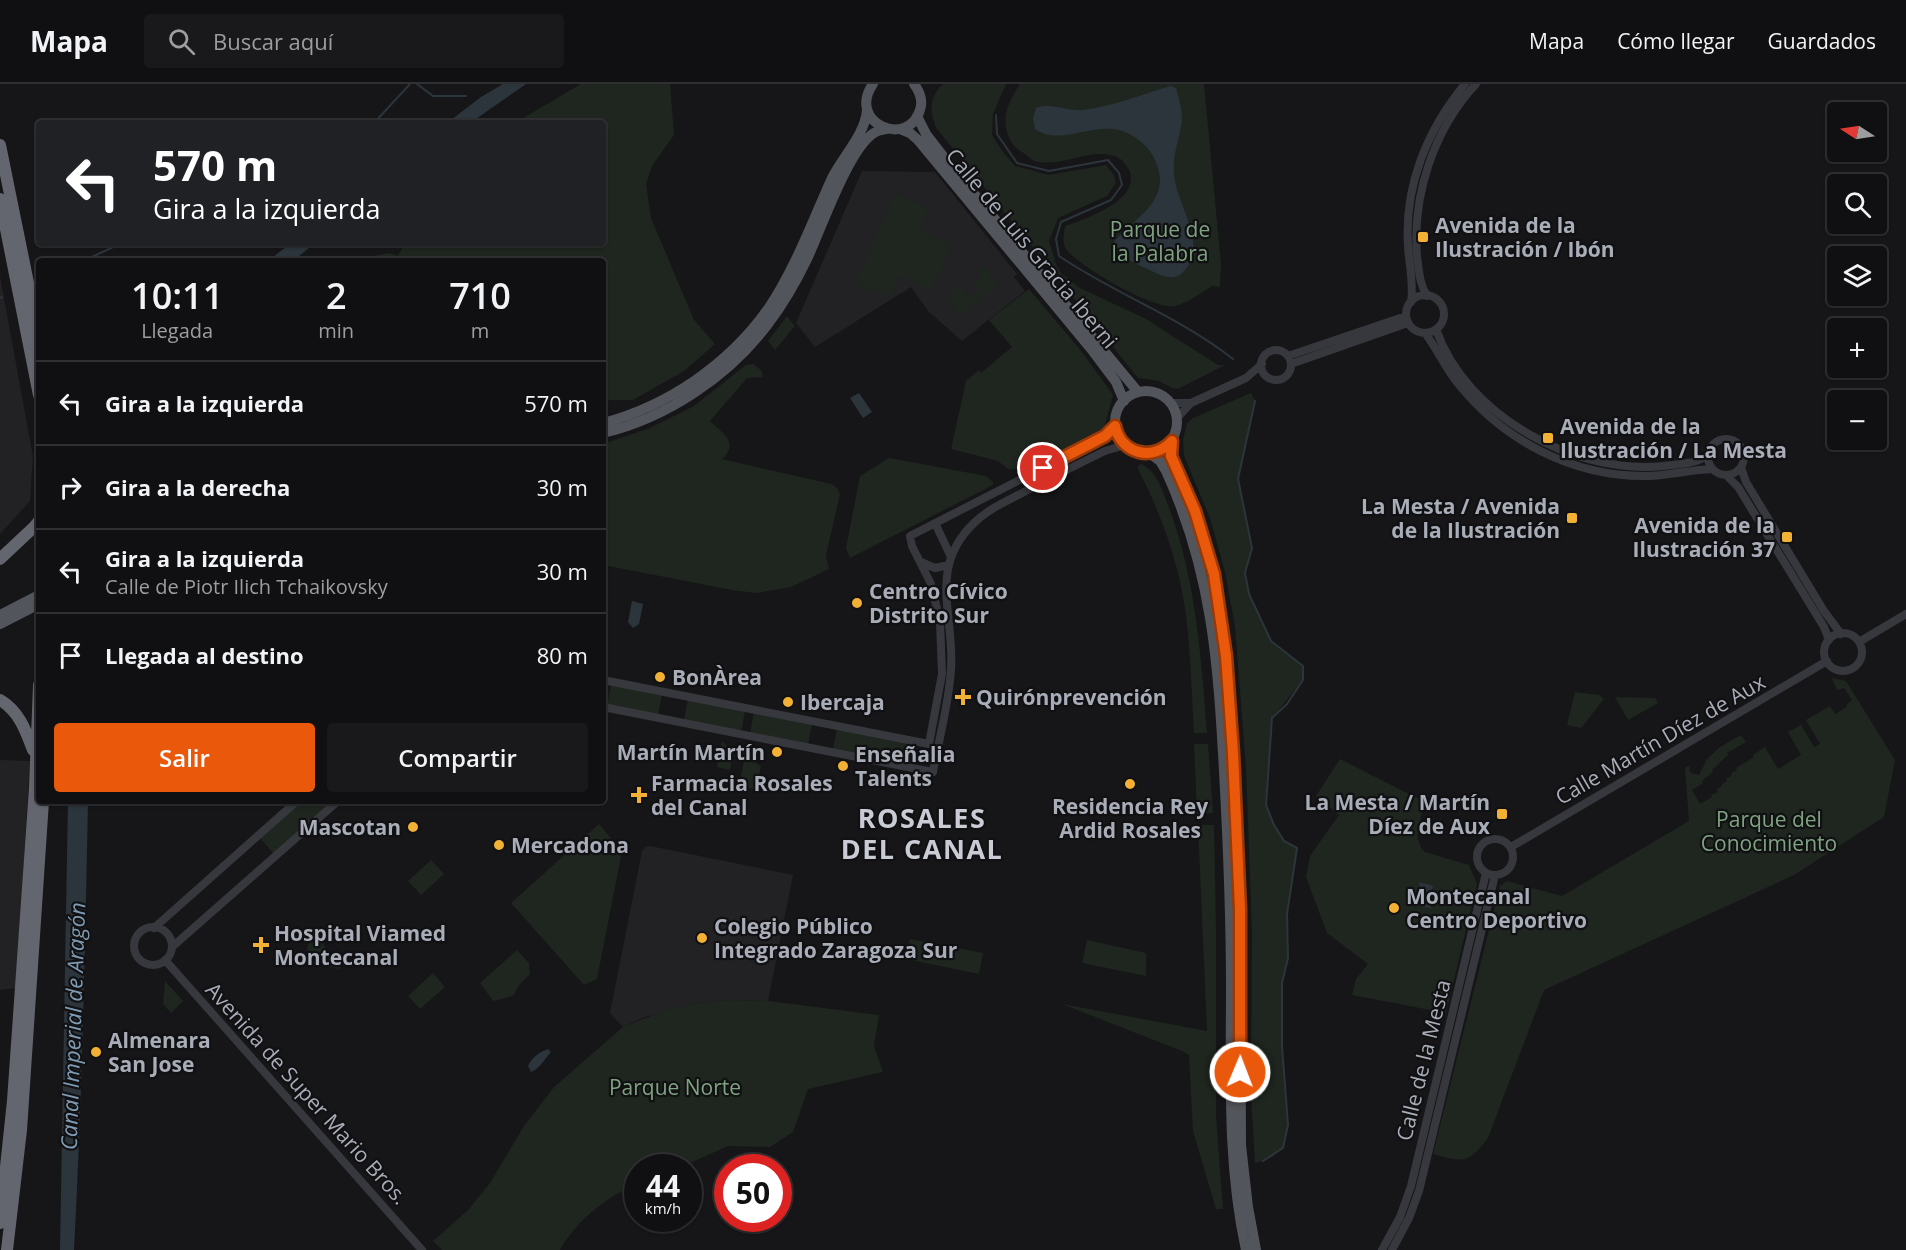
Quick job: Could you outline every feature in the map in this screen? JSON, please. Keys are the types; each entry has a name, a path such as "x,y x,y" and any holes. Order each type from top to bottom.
{"highway":[{"path":"0,145 36,322"},
{"path":"0,199 36,380"},
{"path":"0,559 36,525"},
{"path":"0,700 7,704 19,718 35,757"},
{"path":"0,1222 13,1101 36,739"},
{"path":"7,1250 21,1131 43,804"}],"main road":[{"path":"606,422 669,398 716,364 747,334 767,309 792,266 834,175 864,125 867,110 866,98 873,84"},
{"path":"606,432 675,405 714,379 741,356 770,322 794,284 838,187 858,150 874,133 907,127 917,116 920,110 920,96 914,84"},
{"path":"920,96 926,84"},
{"path":"867,110 875,122 887,129"},
{"name":"Calle de Luis Gracia Iberni","path":"917,116 926,134 950,165 1138,392"},
{"name":"Calle de Luis Gracia Iberni","path":"900,129 910,133 918,141 1085,341 1116,382 1124,401"},
{"path":"1172,441 1159,451 1149,453 1138,453 1125,445 1118,436 1115,426 1118,410 1124,401 1138,392 1156,393 1171,403 1177,418 1171,456 1195,511 1214,574 1226,656 1234,763 1241,931 1241,1145 1248,1207 1256,1250"},
{"path":"1149,453 1158,459 1166,471 1190,528 1207,594 1215,638 1229,860 1231,1134 1235,1183 1246,1250"},
{"path":"0,615 36,597"},
{"path":"0,624 36,606"}],"street":[{"path":"1411,302 1413,286 1408,226 1415,178 1430,136 1451,101 1465,84"},
{"path":"1427,296 1420,282 1417,251 1417,217 1424,182 1435,147 1448,122 1476,84"},
{"path":"1427,296 1438,301 1442,307 1442,321 1436,329 1425,333 1415,330 1407,320 1407,308 1419,297 1427,296"},
{"path":"1290,360 1407,320"},
{"path":"1436,329 1447,353 1474,389 1500,414 1541,441 1592,459 1633,466 1654,467 1690,463 1707,456 1714,443 1723,438 1738,442 1744,452 1741,467 1734,473 1726,475 1719,474 1712,469 1707,456"},
{"path":"1425,333 1447,369 1479,408 1504,429 1549,455 1600,471 1641,476 1712,469"},
{"path":"1177,418 1191,403 1246,378 1262,364 1266,354 1280,351 1290,360 1290,372 1285,377 1275,380 1267,377 1246,378"},
{"path":"1262,364 1267,377"},
{"path":"1171,403 1191,403"},
{"path":"606,681 929,744 943,661 938,606 921,562 912,546 910,536 1105,436 1115,426"},
{"path":"606,708 933,772 951,669 951,640 945,595 950,561 957,544 969,527 994,508 1101,453 1125,445"},
{"path":"1741,467 1746,482 1834,627 1841,634 1852,636 1859,642 1862,650 1861,657 1852,669 1839,671 1831,667 1827,661 1825,648 1829,640 1841,634"},
{"path":"1726,475 1738,487 1824,627 1829,640"},
{"path":"935,523 950,561"},
{"path":"921,562 935,568 950,561"},
{"path":"1859,642 1906,614"},
{"name":"Calle Martín Díez de Aux","path":"1511,848 1827,661"},
{"path":"154,928 294,804"},
{"path":"172,947 166,933 154,928 145,929 137,936 134,944 136,954 149,965 157,965 165,960 172,947 335,804"},
{"path":"1496,838 1506,842 1511,848 1514,857 1507,871 1491,874 1481,868 1477,861 1480,846 1487,840 1496,838"},
{"name":"Calle de la Mesta","path":"1382,1250 1400,1217 1411,1186 1491,874"},
{"name":"Calle de la Mesta","path":"1392,1250 1405,1227 1419,1191 1491,874"},
{"name":"Avenida de Super Mario Bros.","path":"165,960 422,1250"}],"shaded area":[{"path":"862,171 935,172 1017,274 1014,277 1025,291 962,341 928,311 911,287 815,347 796,323"},
{"path":"0,276 33,457 30,501 0,534"},
{"path":"0,760 30,761 16,988 0,990"},
{"name":"Colegio Público Integrado Zaragoza Sur","path":"650,846 793,875 768,1001 733,1000 697,1003 645,1017 623,1027 610,1013 642,851 645,847"}],"green space":[{"path":"581,84 670,84 674,135 652,166 646,184 651,218 694,320 715,344 684,371 633,400 606,400 606,258 365,258 389,253 398,256 403,246 606,246 606,120 522,120"},
{"path":"943,84 1006,84 993,114 992,135 1015,166 1049,175 1106,165 1114,175 1116,183 1107,196 1058,218 1049,241 1061,273 1080,288 1146,319 1218,365 1225,365 1178,389 1159,381 1138,378 937,129 932,105 935,94"},
{"name":"Parque de la Palabra","path":"1020,84 1204,84 1221,264 1220,287 1212,286 1180,305 1165,306 1151,302 1118,286 1073,257 1064,244 1065,226 1085,219 1119,200 1131,182 1130,172 1124,162 1115,156 1086,155 1048,163 1038,162 1017,148 1008,135 1005,121 1010,103"},
{"path":"895,193 928,208 919,231 951,245 932,290 900,276 890,297 856,283"},
{"path":"981,264 998,285 961,315 949,301 953,290 959,284 969,297 979,290 974,283 980,278 976,269"},
{"path":"1029,289 1082,352 1113,395 1105,425 1101,429 1023,470 1008,469 998,461 951,449 966,381 979,370 981,373 1012,347 989,320"},
{"path":"787,316 795,326 775,350 768,341"},
{"path":"753,364 761,370 763,377 747,378 710,421 724,434 729,443 727,453 722,459 831,484 837,488 840,494 826,555 829,569 791,587 756,593 606,566 606,443 650,428 694,406 746,365"},
{"path":"1251,393 1255,401 1238,479 1252,548 1245,573 1249,594 1271,641 1303,666 1303,680 1272,718 1266,805 1284,841 1297,848 1287,914 1288,958 1282,983 1282,1046 1288,1125 1283,1148 1263,1161 1255,1163 1251,1095 1252,931 1246,768 1235,626 1225,572 1210,518 1184,456 1183,440 1187,423 1193,418"},
{"path":"889,458 986,476 993,482 993,485 850,558 846,548 860,476"},
{"path":"1141,464 1151,471 1161,487 1185,561 1196,618 1207,733 1194,733 1188,633 1182,589 1164,527 1137,467"},
{"name":"Parque del Conocimiento","path":"1832,678 1846,681 1895,760 1884,817 1794,875 1544,990 1488,1138 1475,1153 1464,1159 1458,1160 1433,1154 1500,886 1507,881 1562,896 1689,821 1685,768 1690,765 1691,773 1699,775 1707,759 1720,747 1741,735 1746,742 1727,753 1728,755 1712,770 1713,772 1702,781 1703,783 1692,790 1700,804 1718,792 1717,789 1727,781 1731,773 1737,770 1736,768 1765,747 1778,769 1801,755 1788,732 1801,725 1814,747 1820,744 1806,720 1830,706 1835,714 1847,707 1846,705 1852,700 1844,688 1837,690"},
{"path":"611,684 662,694 658,716 607,706"},
{"path":"1575,692 1599,695 1604,699 1581,728 1567,725"},
{"path":"1615,697 1655,698 1658,703 1628,720"},
{"path":"688,699 745,711 741,732 684,720"},
{"path":"754,712 812,724 808,745 750,734"},
{"path":"837,728 912,743 907,764 833,749"},
{"path":"722,742 734,751 730,770 717,767"},
{"path":"1194,744 1208,744 1213,813 1197,814"},
{"path":"745,756 761,766 756,790 739,786"},
{"name":"Montecanal Centro Deportivo","path":"1340,759 1425,802 1418,828 1421,847 1425,852 1469,865 1477,884 1446,1013 1352,995 1356,979 1368,964 1327,933 1306,877 1310,856 1339,815 1316,796"},
{"path":"298,804 330,804 274,854 260,838"},
{"path":"599,824 622,851 597,979 584,985 511,903"},
{"path":"1198,825 1214,825 1216,1116 1223,1209 1216,1209 1193,1131 1189,1055 1062,1004 1207,1031"},
{"path":"431,860 444,874 421,895 408,881"},
{"path":"311,930 341,966 340,969 305,961"},
{"path":"910,939 983,953 979,974 906,959"},
{"path":"1087,940 1146,953 1146,976 1082,963"},
{"path":"517,950 529,963 530,974 513,996 493,1001 480,983"},
{"path":"433,973 445,987 420,1009 408,996"},
{"path":"165,981 183,1001 171,1013 163,1004"},
{"name":"Parque Norte","path":"733,1000 768,1001 879,1015 874,1046 883,1072 808,1089 793,1132 770,1147 728,1146 702,1158 702,1154 624,1154 624,1190 583,1220 560,1250 442,1250 433,1241 468,1210 490,1183 524,1126 554,1087 623,1027 666,1010 697,1003"}],"water":[{"path":"503,84 526,84 474,120 451,120 481,97"},
{"path":"1170,86 1176,88 1182,116 1174,160 1174,174 1193,238 1190,263 1182,273 1175,277 1159,275 1130,260 1113,243 1142,215 1157,195 1160,184 1159,171 1147,147 1133,136 1120,130 1095,130 1058,136 1046,134 1035,129 1033,118 1036,108 1042,106 1083,110 1116,103"},
{"path":"287,246 311,246 297,258 272,258"},
{"path":"859,393 872,412 863,418 850,398"},
{"path":"632,601 643,604 639,624 633,628 628,622"},
{"name":"Canal Imperial de Aragón","path":"68,804 88,804 74,1250 60,1250"},
{"path":"1419,882 1433,886 1430,898 1431,908 1416,905"},
{"path":"548,1049 551,1052 539,1067 531,1072 528,1066 532,1060 539,1053"}],"waterway":[{"path":"377,120 410,84"},
{"path":"417,84 433,96 466,96"},
{"path":"996,115 997,134 1017,163 1049,171 1108,160 1119,173 1122,185 1111,200 1061,222 1056,239 1059,256 1213,344 1233,359"},
{"path":"90,258 116,246"},
{"path":"1255,401 1238,479 1252,548 1245,573 1249,594 1271,641 1303,666 1303,680 1287,704 1272,718 1266,805 1284,841 1297,848 1287,914 1288,958 1282,983 1282,1046 1288,1125 1283,1148 1263,1161"}],"place":[{"name":"Avenida de la Ilustración / Ibón","path":"1423,237"},
{"name":"Avenida de la Ilustración / La Mesta","path":"1548,438"},
{"name":"La Mesta / Avenida de la Ilustración","path":"1572,518"},
{"name":"Avenida de la Ilustración 37","path":"1787,537"},
{"name":"Centro Cívico Distrito Sur","path":"857,603"},
{"name":"BonÀrea","path":"660,677"},
{"name":"Quirónprevención","path":"963,697"},
{"name":"Ibercaja","path":"788,702"},
{"name":"Martín Martín","path":"777,752"},
{"name":"Enseñalia Talents","path":"843,766"},
{"name":"Residencia Rey Ardid Rosales","path":"1130,784"},
{"name":"Farmacia Rosales del Canal","path":"639,795"},
{"name":"La Mesta / Martín Díez de Aux","path":"1502,814"},
{"name":"Mascotan","path":"413,827"},
{"name":"Mercadona","path":"499,845"},
{"name":"Montecanal Centro Deportivo","path":"1394,908"},
{"name":"Colegio Público Integrado Zaragoza Sur","path":"702,938"},
{"name":"Hospital Viamed Montecanal","path":"261,945"},
{"name":"Almenara San Jose","path":"96,1052"}],"district":[{"name":"ROSALES DEL CANAL","path":"922,832"}],"route":[{"path":"1043,468 1105,436 1115,426 1118,436 1125,445 1138,453 1154,453 1172,441 1171,456 1195,511 1214,574 1226,656 1237,825 1241,942 1240,1072"}]}
